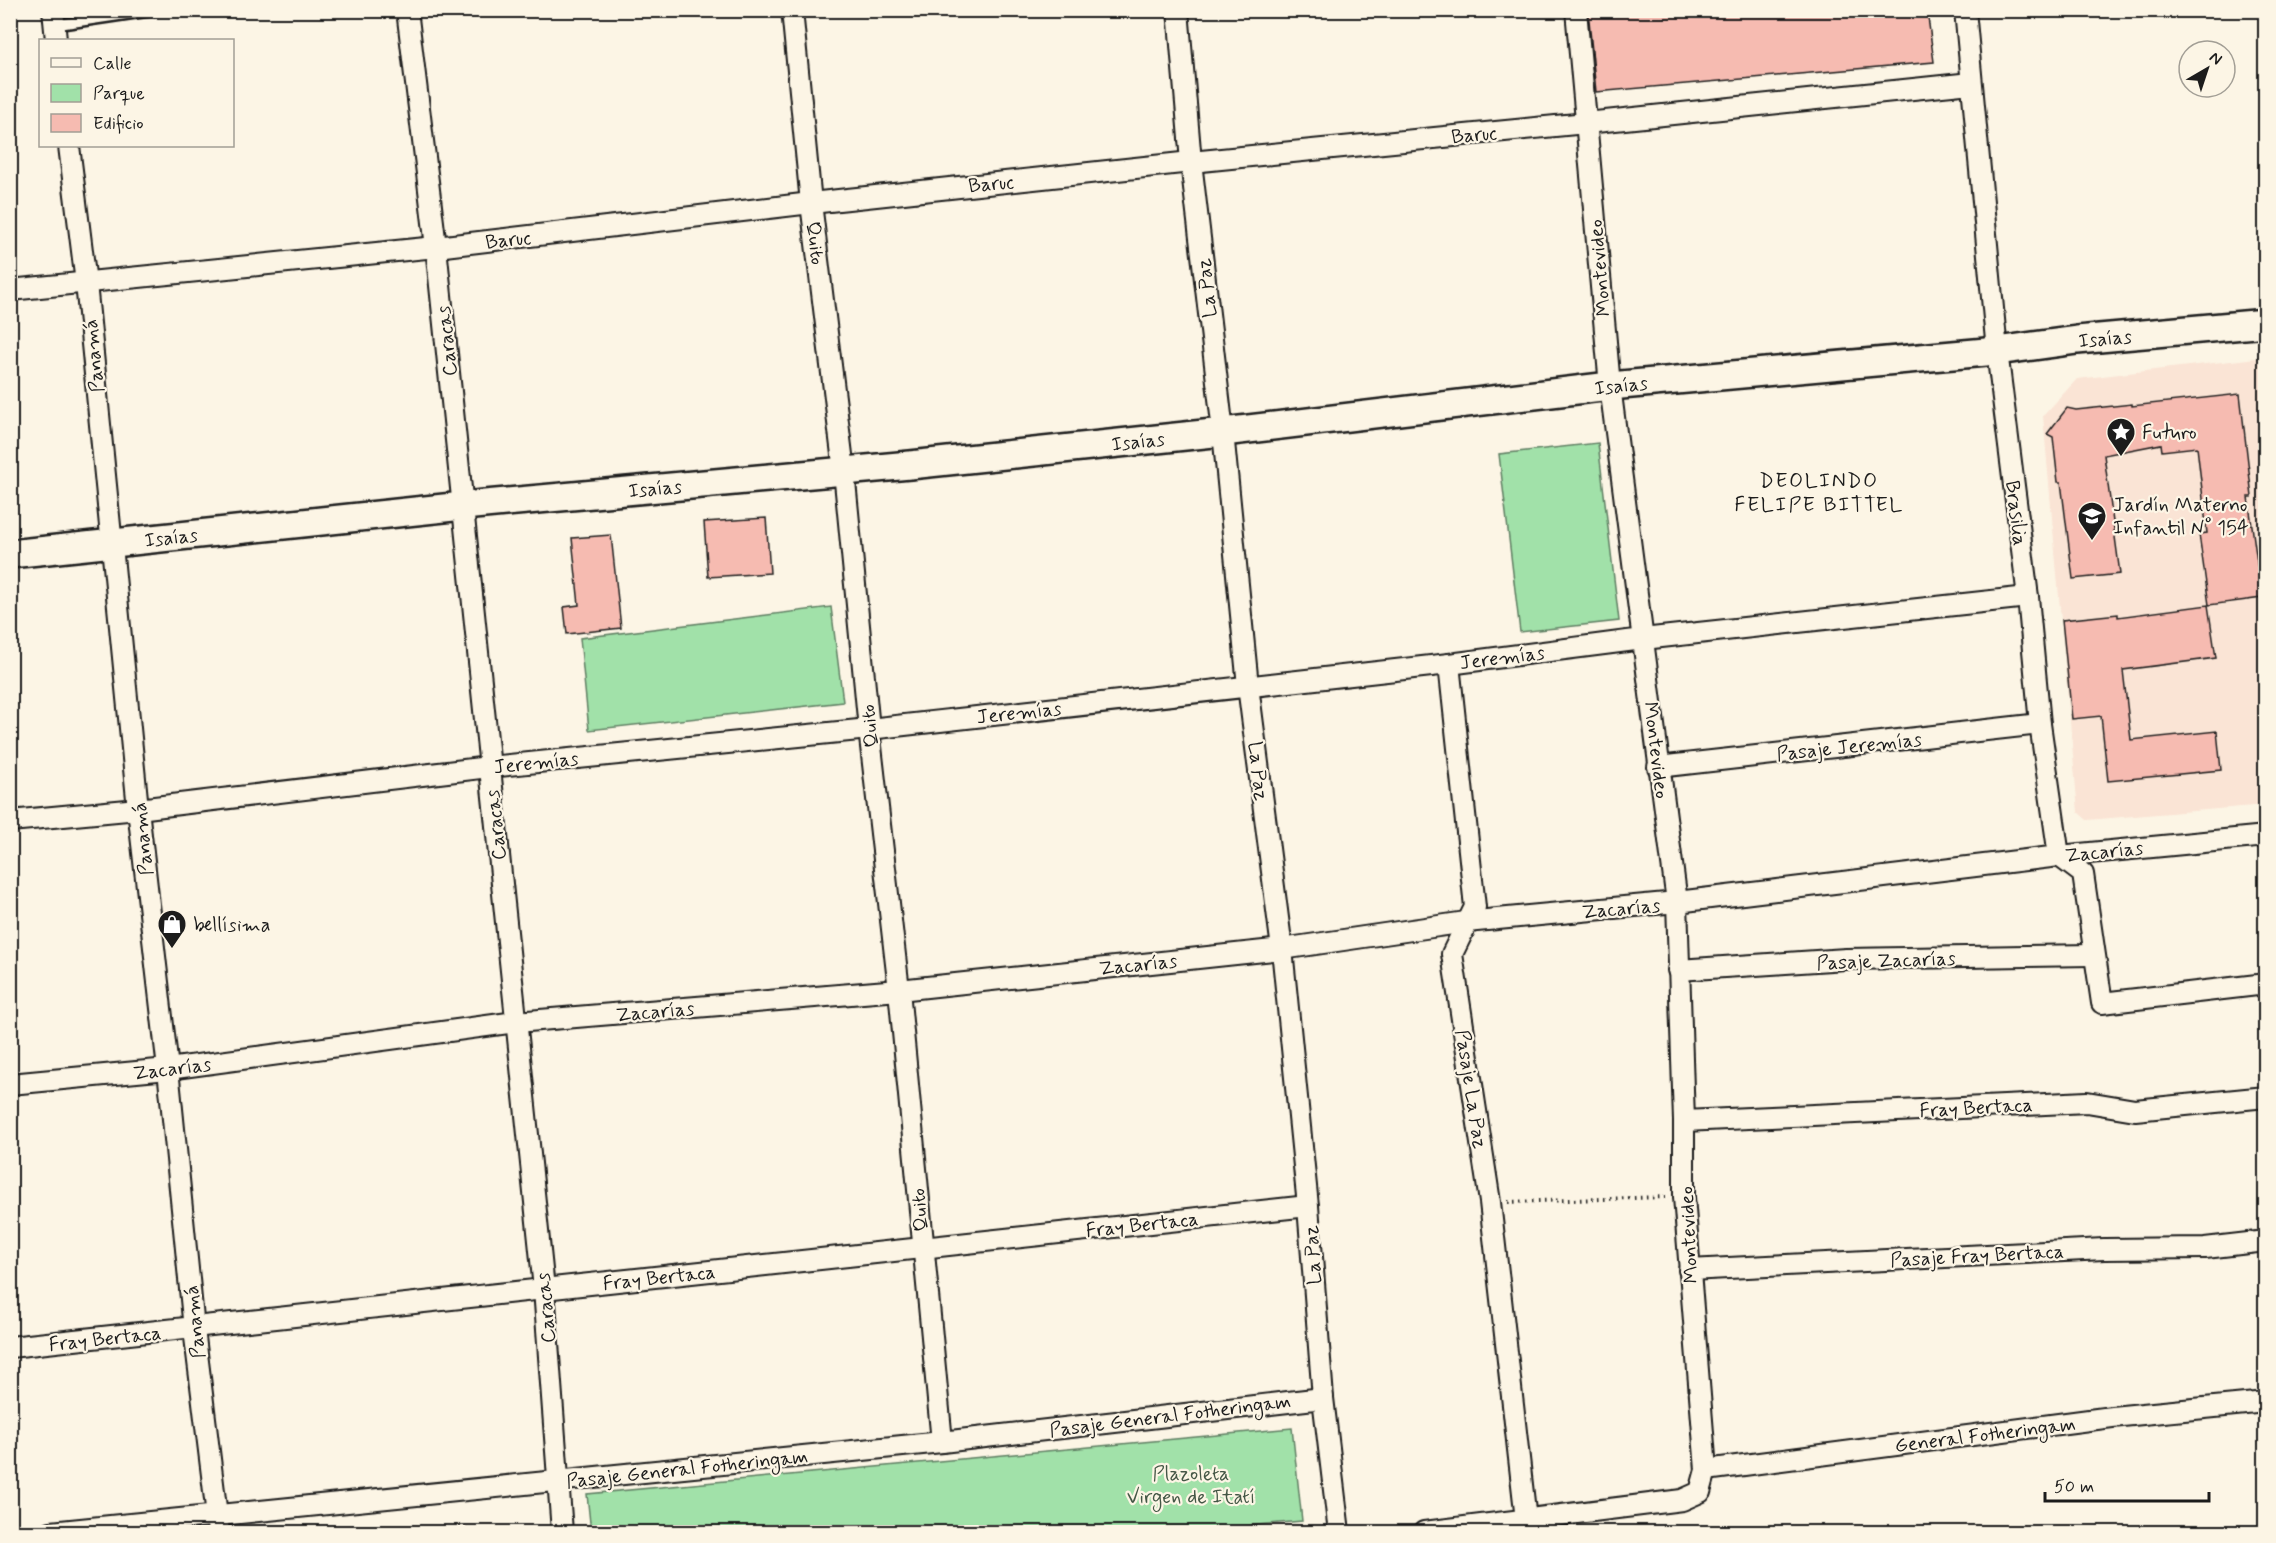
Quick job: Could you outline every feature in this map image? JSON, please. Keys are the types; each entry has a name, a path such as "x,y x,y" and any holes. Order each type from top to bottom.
{"street":[{"name":"Caracas","path":"407,10 436,247 544,1289 562,1533"},
{"name":"Quito","path":"792,10 811,202 844,471 942,1442"},
{"name":"La Paz","path":"1178,10 1191,162 1223,432 1248,686 1282,949 1308,1206 1323,1398 1340,1533"},
{"name":"Montevideo","path":"1526,1520 1682,1500 1700,1492 1706,1470 1684,1197 1684,1121 1677,902 1610,386 1576,10"},
{"name":"Brasilia","path":"1965,10 1997,351 2028,597 2040,724 2059,855"},
{"name":"Baruc","path":"10,290 436,247 811,202 1971,83"},
{"name":"Panamá","path":"69,147 86,283 138,809 168,1069 194,1329 218,1524"},
{"name":"Isaías","path":"10,554 463,506 844,471 1223,432 1610,386 1997,351 2077,340 2265,323"},
{"name":"Jeremías","path":"10,821 138,809 489,767 869,729 1449,664 1643,639 2028,597"},
{"name":"Pasaje La Paz","path":"1449,664 1475,907 1452,954 1490,1202 1526,1520"},
{"name":"Pasaje Jeremías","path":"1658,767 2040,724"},
{"name":"Zacarías","path":"10,1084 168,1069 516,1022 898,990 1282,949 1466,922 1677,902 2059,855 2265,836"},
{"path":"2059,855 2083,874 2093,955 2102,1003 2265,984"},
{"name":"Pasaje Zacarías","path":"1678,970 1846,959 2093,955"},
{"name":"Fray Bertaca","path":"1684,1121 2087,1102 2135,1110 2265,1097"},
{"name":"Fray Bertaca","path":"10,1347 194,1329 1308,1206"},
{"name":"Pasaje Fray Bertaca","path":"1689,1270 2104,1249 2205,1248 2265,1241"},
{"name":"Pasaje General Fotheringam","path":"51,1533 218,1524 558,1481 942,1442 1323,1398"},
{"name":"General Fotheringam","path":"1706,1470 2112,1417 2265,1402"},
{"path":"1424,1533 1526,1520"}],"lane":[{"path":"55,25 156,10"}],"path":[{"path":"1490,1202 1684,1197"}],"shaded area":[{"path":"2265,357 2265,805 2087,820 2078,812 2043,416 2077,379"}],"green space":[{"path":"1598,443 1619,621 1520,632 1499,454"},
{"path":"831,607 843,702 589,730 580,638"},
{"name":"Plazoleta Virgen de Itatí","path":"1292,1428 1302,1521 1180,1532 591,1532 587,1494"}],"building":[{"path":"1588,10 1927,10 1934,62 1596,92"},
{"path":"2240,394 2252,497 2248,497 2262,598 2209,605 2199,534 2207,533 2197,447 2162,451 2161,444 2104,455 2120,574 2073,579 2053,437 2047,434 2067,408 2076,410 2132,404 2132,406"},
{"path":"766,518 770,573 708,577 704,522"},
{"path":"611,535 621,628 567,634 564,607 579,605 572,538"},
{"path":"2208,605 2216,658 2123,670 2131,740 2217,731 2221,770 2108,781 2101,716 2072,719 2062,620 2118,614 2118,617"}],"place":[{"name":"Futuro","path":"2121,458"},
{"name":"Jardín Materno Infantil N° 154","path":"2092,542"},
{"name":"bellísima","path":"172,950"}],"district":[{"name":"DEOLINDO FELIPE BITTEL","path":"1819,492"}]}
